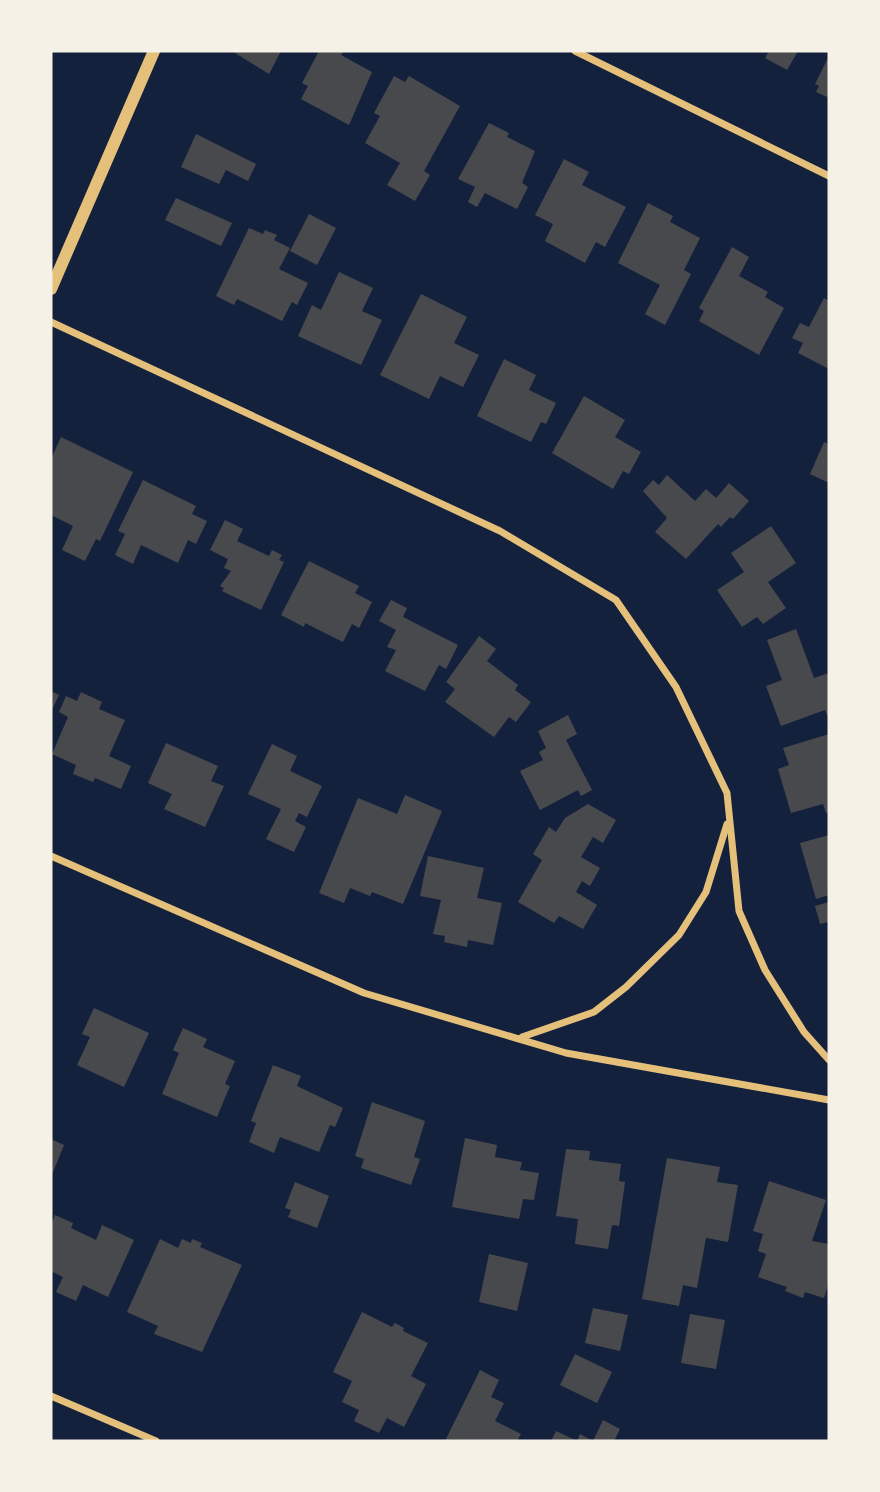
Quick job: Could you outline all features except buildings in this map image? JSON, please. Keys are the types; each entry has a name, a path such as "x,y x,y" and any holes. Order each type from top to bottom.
{"street":[{"path":"51,289 154,51"},
{"path":"575,51 829,176"},
{"path":"51,321 499,531 616,600 676,687 727,793 739,911 765,970 804,1031 829,1060"},
{"path":"522,1037 594,1012 626,987 679,935 706,892 729,820"},
{"path":"51,856 364,993 522,1037 566,1053 829,1100"},
{"path":"51,1396 156,1441"}]}
